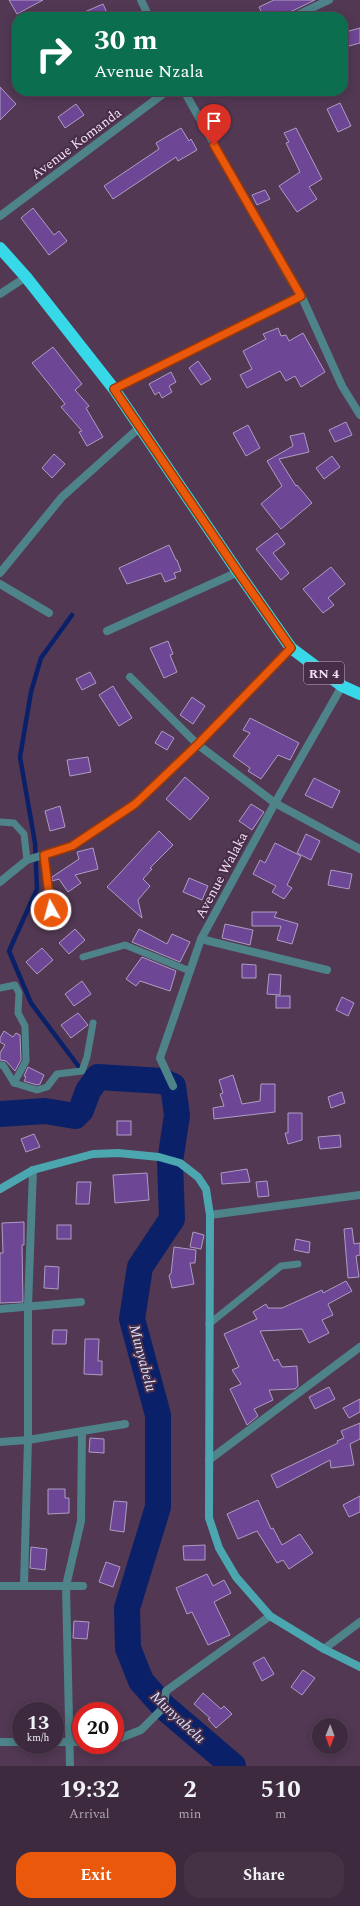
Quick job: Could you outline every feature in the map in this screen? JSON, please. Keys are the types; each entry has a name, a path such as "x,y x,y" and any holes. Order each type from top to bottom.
{"highway":[{"name":"RN 4","path":"0,248 26,277 114,389 291,648 342,686 360,694"}],"street":[{"path":"141,0 147,12"},
{"path":"301,12 315,3 328,0"},
{"name":"Avenue Komanda","path":"0,216 161,96"},
{"path":"187,96 301,296 342,386 360,415"},
{"path":"0,294 26,277"},
{"path":"114,389 301,296"},
{"path":"0,573 62,497 140,427"},
{"path":"107,630 238,572"},
{"path":"0,584 49,613"},
{"path":"0,882 29,859 72,846 135,804 198,744 291,648"},
{"path":"130,676 198,744 275,803 360,849"},
{"name":"Avenue Walaka","path":"173,1086 160,1058 201,939 275,803 342,686"},
{"path":"201,939 328,970"},
{"path":"0,1189 34,1170 94,1154 118,1153 159,1157 180,1163 198,1177 206,1189 210,1215 209,1518 219,1548 236,1577 270,1616 324,1649 360,1667"},
{"path":"24,1585 28,1440 28,1306 34,1170"},
{"path":"210,1215 360,1195"},
{"path":"0,1309 81,1302"},
{"path":"209,1460 360,1347"},
{"path":"0,1442 28,1440 125,1424"},
{"path":"70,1766 66,1586 81,1521 82,1431"},
{"path":"0,1586 83,1586"},
{"path":"124,1737 141,1730 164,1708 166,1691 270,1616"},
{"path":"324,1649 360,1622"},
{"path":"0,1742 12,1742"},
{"path":"64,1742 70,1742"}],"lane":[{"path":"0,822 14,823 24,834 29,859"},
{"path":"43,855 51,910"},
{"path":"83,957 125,945 190,971"},
{"path":"0,988 15,985 19,993 18,1013 25,1026 26,1061 14,1083"},
{"path":"0,1065 2,1065 14,1083 37,1090 47,1087 57,1074 82,1071 87,1057 93,1022"},
{"path":"209,1324 281,1266 298,1264"}],"building":[{"path":"9,0 43,0 21,12 16,12"},
{"path":"274,0 315,0 290,12 262,12 259,7"},
{"path":"103,4 107,12 85,12"},
{"path":"360,28 360,43 349,46 348,31"},
{"path":"0,87 16,104 0,120"},
{"path":"340,103 351,126 338,132 327,109"},
{"path":"76,104 84,115 65,128 58,117"},
{"path":"181,128 189,141 191,139 197,150 178,161 176,157 113,199 104,186 159,149 156,143"},
{"path":"296,128 322,179 309,187 317,199 297,212 279,186 300,172 286,143 289,142 284,133"},
{"path":"265,190 270,199 257,205 252,195"},
{"path":"33,208 54,235 59,231 67,241 49,255 21,218"},
{"path":"278,328 281,336 286,335 289,341 303,333 325,372 301,387 295,376 286,381 280,371 247,388 240,375 252,369 243,351 266,339 263,334"},
{"path":"53,347 82,384 75,390 89,406 86,408 103,437 87,446 79,432 82,431 61,407 65,404 32,363"},
{"path":"198,361 211,379 201,385 189,368"},
{"path":"171,372 176,382 169,386 172,392 162,398 159,392 155,395 149,384"},
{"path":"346,422 352,435 335,442 329,430"},
{"path":"248,425 260,448 246,456 233,433"},
{"path":"304,433 309,452 279,459 296,486 297,485 312,503 281,529 261,504 282,486 267,461 293,446 290,436"},
{"path":"54,454 65,464 52,478 42,468"},
{"path":"332,456 340,467 324,479 316,468"},
{"path":"277,533 285,544 273,553 289,573 281,580 256,549"},
{"path":"169,545 181,571 174,573 176,578 165,582 161,573 127,584 119,568"},
{"path":"331,567 345,584 328,598 334,605 323,613 303,589"},
{"path":"168,641 173,654 170,655 177,672 164,678 150,648"},
{"path":"90,672 96,683 82,690 76,679"},
{"path":"113,686 132,718 119,726 99,695"},
{"path":"192,697 205,706 193,724 180,715"},
{"path":"250,718 299,743 290,760 278,755 261,779 248,771 250,768 233,756 250,733 243,730"},
{"path":"162,731 174,738 167,750 155,743"},
{"path":"88,757 91,772 70,776 67,760"},
{"path":"185,777 209,798 190,820 166,799"},
{"path":"314,778 340,791 332,808 305,795"},
{"path":"251,804 264,812 252,830 239,821"},
{"path":"60,806 65,827 50,831 45,811"},
{"path":"159,831 173,845 150,868 152,869 143,879 150,886 138,900 142,918 107,887"},
{"path":"306,834 320,841 311,860 297,853"},
{"path":"275,843 301,856 287,885 292,888 284,899 272,892 276,886 253,874 260,860 265,863"},
{"path":"93,848 98,869 75,875 81,883 68,892 59,879 52,881 52,877 79,859 77,852"},
{"path":"331,870 352,874 349,889 328,885"},
{"path":"189,878 208,886 202,900 183,892"},
{"path":"252,912 277,912 274,917 298,924 292,944 277,940 281,926 252,926"},
{"path":"225,924 253,930 250,945 222,938"},
{"path":"75,929 85,940 69,954 59,943"},
{"path":"139,929 167,944 172,934 190,942 180,962 132,942"},
{"path":"42,948 53,960 37,974 26,962"},
{"path":"142,957 176,971 170,991 140,981 136,986 126,979"},
{"path":"242,964 256,965 256,978 242,978"},
{"path":"269,974 281,975 280,995 267,994"},
{"path":"82,981 91,994 74,1006 65,994"},
{"path":"276,996 290,996 290,1008 276,1008"},
{"path":"342,997 354,1003 348,1016 336,1010"},
{"path":"78,1013 88,1025 71,1038 61,1025"},
{"path":"4,1031 13,1037 16,1033 20,1035 21,1060 15,1071 6,1061 0,1060 0,1053 5,1045 0,1042 0,1038"},
{"path":"28,1067 44,1075 40,1084 37,1085 24,1081 26,1077 24,1076"},
{"path":"233,1075 242,1104 260,1101 261,1084 275,1084 275,1112 214,1119 213,1108 224,1106 220,1094 223,1093 219,1080"},
{"path":"342,1092 345,1103 331,1108 328,1097"},
{"path":"288,1113 302,1113 302,1140 288,1144 285,1133 288,1133"},
{"path":"117,1121 131,1121 131,1135 117,1135"},
{"path":"34,1134 40,1147 26,1152 21,1139"},
{"path":"340,1135 341,1147 320,1149 318,1137"},
{"path":"247,1169 250,1182 222,1184 221,1173"},
{"path":"147,1173 149,1200 115,1203 113,1175"},
{"path":"267,1181 269,1196 258,1197 256,1182"},
{"path":"77,1182 91,1182 89,1204 76,1204"},
{"path":"24,1222 24,1245 22,1245 23,1302 0,1303 0,1253 3,1253 2,1223"},
{"path":"57,1225 71,1225 71,1239 57,1239"},
{"path":"352,1228 354,1244 360,1243 360,1255 356,1256 359,1277 348,1278 344,1229"},
{"path":"193,1232 204,1235 201,1249 190,1247"},
{"path":"296,1239 310,1242 309,1253 294,1250"},
{"path":"174,1247 196,1250 195,1263 190,1263 194,1284 172,1288 169,1275 171,1274"},
{"path":"45,1266 59,1267 58,1289 44,1288"},
{"path":"346,1281 352,1291 328,1304 333,1315 322,1320 329,1333 309,1343 302,1329 260,1331 274,1361 278,1359 282,1367 297,1366 298,1386 295,1389 269,1390 273,1400 254,1409 258,1416 247,1425 230,1389 241,1384 232,1370 239,1367 224,1334 257,1319 253,1312 266,1304 268,1308 282,1308 322,1290 323,1293"},
{"path":"53,1330 67,1330 66,1344 52,1344"},
{"path":"85,1339 99,1339 98,1361 102,1361 102,1375 84,1374"},
{"path":"329,1387 335,1399 315,1409 309,1397"},
{"path":"360,1399 360,1412 349,1418 343,1408"},
{"path":"360,1423 360,1439 350,1444 354,1465 331,1468 330,1460 277,1488 271,1475 338,1443 337,1441 344,1438 341,1431"},
{"path":"90,1438 104,1439 104,1453 89,1452"},
{"path":"48,1489 65,1489 65,1498 69,1498 69,1513 48,1514"},
{"path":"360,1496 360,1512 349,1517 343,1505"},
{"path":"258,1500 271,1529 273,1528 282,1545 300,1534 313,1553 289,1569 283,1560 277,1563 257,1531 238,1539 227,1514"},
{"path":"114,1501 127,1502 124,1532 110,1530"},
{"path":"205,1545 205,1560 184,1560 183,1546"},
{"path":"31,1547 47,1549 45,1570 30,1568"},
{"path":"106,1562 120,1567 113,1587 99,1582"},
{"path":"207,1574 213,1586 224,1580 231,1593 214,1602 230,1635 208,1645 192,1612 187,1614 176,1588"},
{"path":"74,1621 89,1622 87,1639 73,1638"},
{"path":"264,1657 274,1674 262,1681 253,1663"},
{"path":"303,1670 315,1678 302,1695 291,1687"},
{"path":"203,1693 221,1709 224,1706 232,1714 216,1728 208,1719 210,1718 194,1704"}],"waterway":[{"path":"72,615 41,658 31,692 20,757 35,843 37,889 9,951 31,1003 82,1071 98,1077"},
{"name":"Munyabelu","path":"0,1114 45,1111 75,1116 81,1110 88,1091 98,1077 162,1081 173,1086 177,1115 170,1162 172,1219 140,1267 132,1319 158,1415 158,1507 127,1608 128,1648 141,1681 164,1707 233,1766"}],"route":[{"path":"51,910 44,855 72,846 135,804 198,744 291,648 114,389 301,296 214,145"}]}
